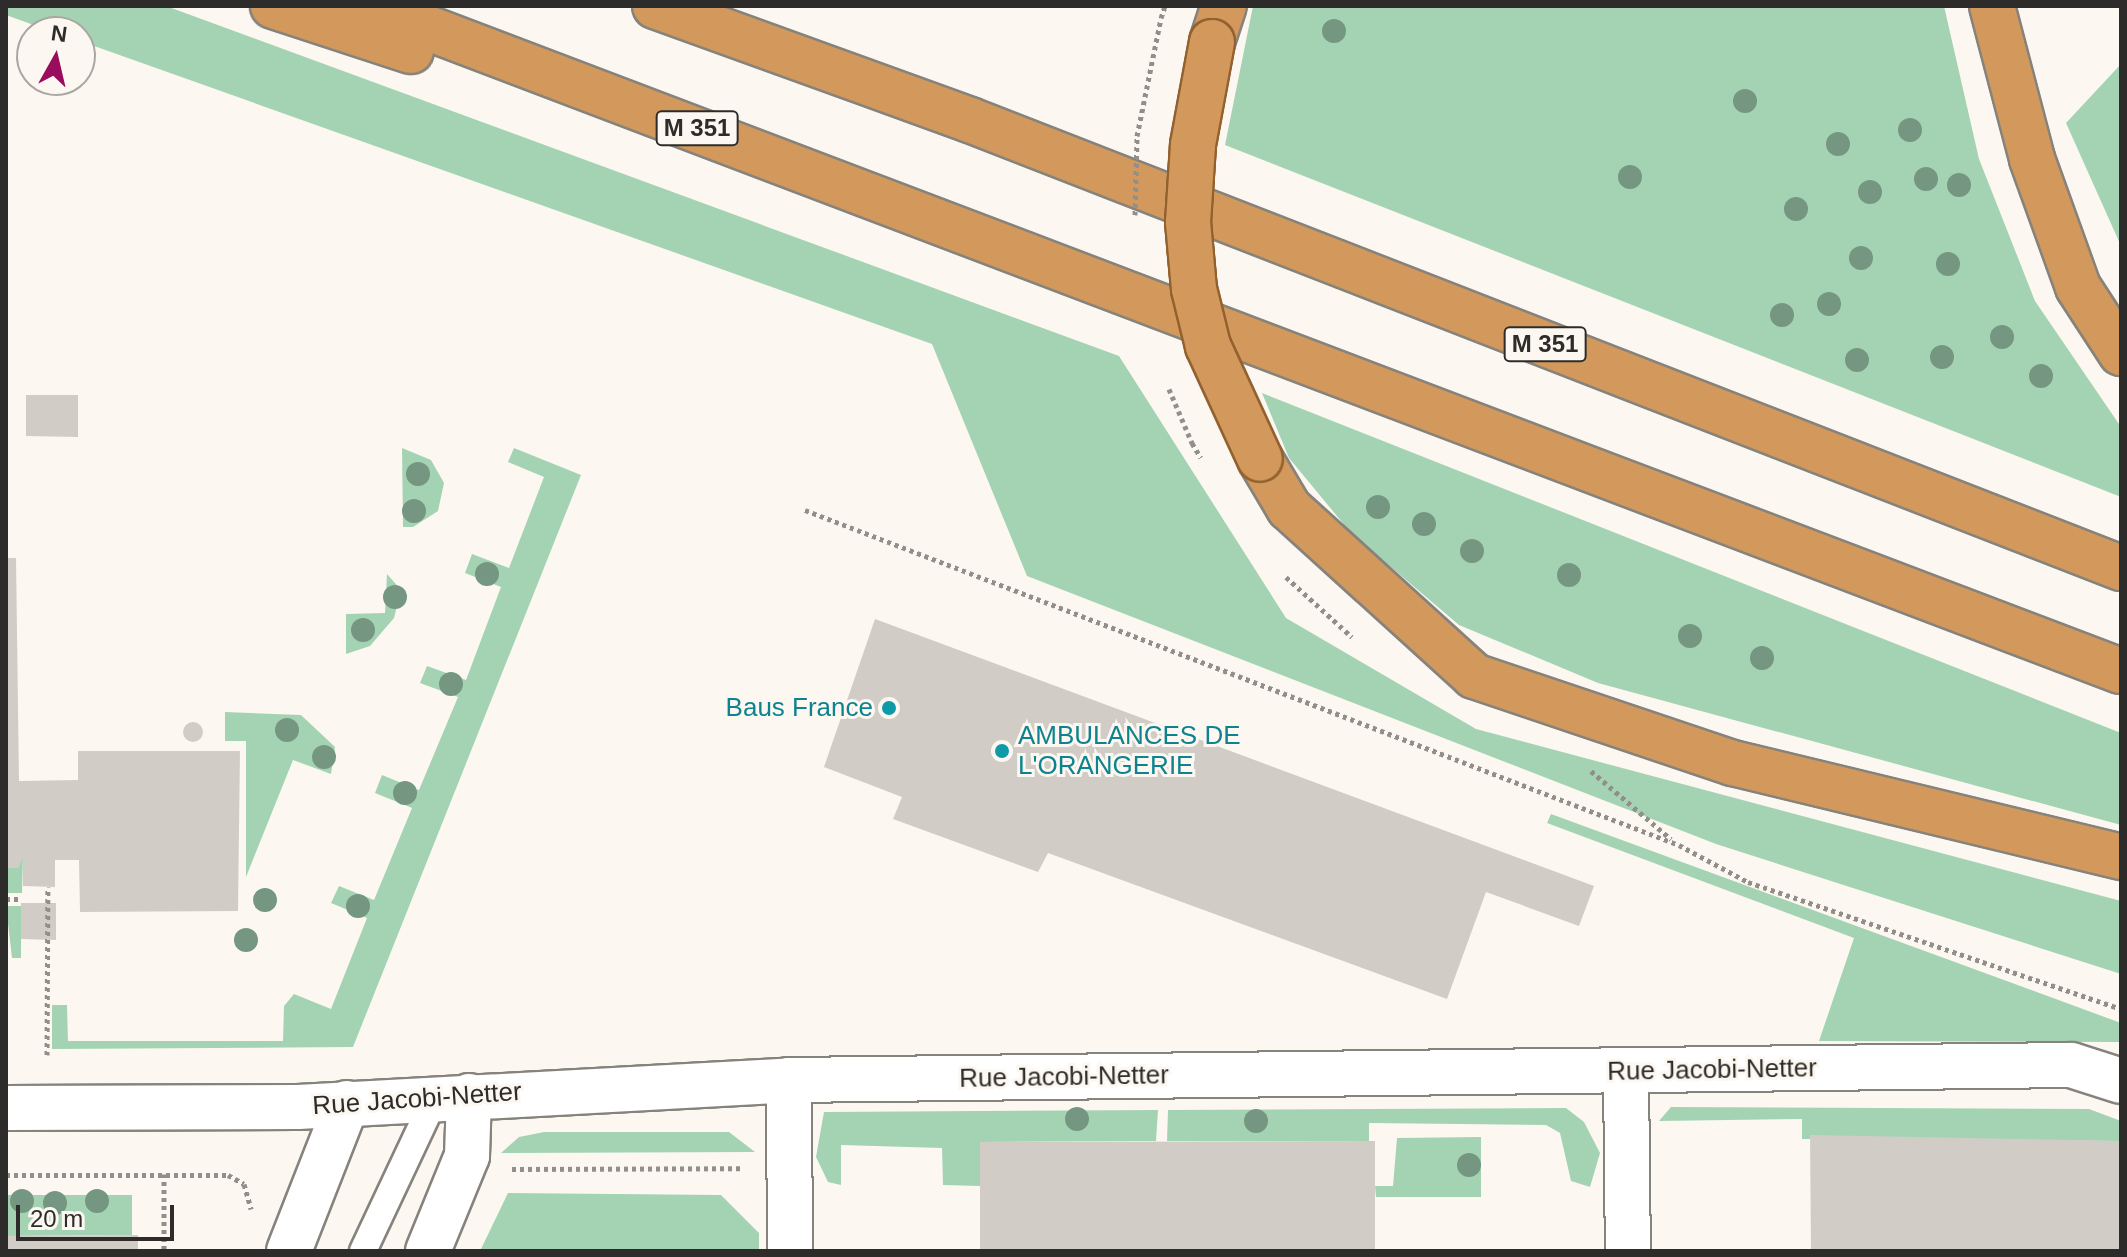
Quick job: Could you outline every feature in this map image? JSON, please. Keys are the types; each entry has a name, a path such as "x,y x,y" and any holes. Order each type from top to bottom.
{"highway":[{"path":"273,6 1024,251"},
{"name":"M 351","path":"370,6 1024,251 2121,671"},
{"name":"M 351","path":"655,6 970,120 2121,568"},
{"path":"724,6 970,120"},
{"path":"1992,6 2032,159 2078,287 2121,353"},
{"path":"1218,24 1193,145 1188,222 1194,289 1208,346 1260,459 1289,508 1474,676 1733,763 2121,857"}],"street":[{"name":"Rue Jacobi-Netter","path":"6,1108 347,1103 789,1080 2071,1065 2121,1081"},
{"path":"1626,1072 1628,1251"},
{"path":"789,1080 790,1251"},
{"path":"428,1251 467,1156 452,1097"},
{"path":"289,1251 347,1103"}],"lane":[{"path":"363,1251 452,1097"}],"path":[{"path":"1161,18 1165,6"},
{"path":"805,510 1679,845 1748,882 2121,1009"},
{"path":"47,1055 48,887"},
{"path":"6,899 22,899"},
{"path":"501,1169 789,1167"},
{"path":"164,1174 164,1251"},
{"path":"6,1175 228,1175 244,1184 253,1213 248,1226"}],"green space":[{"path":"6,6 166,6 1119,356 1286,618 1476,729 2121,901 2121,974 1716,844 1027,576 932,344 96,47 96,16 16,16 16,19 6,15"},
{"path":"1253,6 1944,6 1979,159 2035,301 2121,427 2121,497 1225,145"},
{"path":"2121,64 2121,246 2066,123"},
{"path":"1262,393 2121,733 2121,825 1598,683 1459,625 1351,533 1289,458"},
{"path":"402,448 431,460 444,483 438,511 413,527 403,527"},
{"path":"514,448 581,475 353,1047 52,1049 52,1005 67,1005 68,1041 283,1041 284,1006 294,994 331,1009 367,918 331,903 339,886 374,900 412,808 375,793 382,775 419,790 458,697 420,683 427,666 466,680 501,587 465,573 472,554 509,568 544,477 508,462"},
{"path":"387,574 401,590 394,618 370,646 346,654 346,614 385,613"},
{"path":"225,712 301,715 335,747 331,774 293,760 246,877 246,741 225,741"},
{"path":"1551,814 2121,1023 2121,1042 1819,1041 1854,938 1547,823"},
{"path":"23,858 22,893 6,893 6,868"},
{"path":"6,906 21,906 21,958 12,958"},
{"path":"1671,1107 2089,1109 2121,1121 2121,1141 1802,1139 1802,1119 1659,1121"},
{"path":"1566,1108 1584,1122 1600,1153 1590,1187 1571,1181 1560,1133 1546,1125 1369,1123 1369,1141 1167,1141 1168,1110"},
{"path":"1158,1110 1156,1141 980,1142 980,1186 943,1185 942,1148 841,1145 841,1185 828,1182 816,1157 824,1112"},
{"path":"544,1132 729,1132 755,1152 501,1153 519,1137"},
{"path":"1481,1137 1481,1197 1376,1197 1375,1186 1393,1186 1397,1138"},
{"path":"508,1193 721,1195 759,1233 759,1251 480,1251"},
{"path":"6,1195 132,1195 132,1235 6,1236"}],"building":[{"path":"26,395 78,395 78,437 26,436"},
{"path":"6,558 16,558 19,781 78,780 78,751 240,751 238,911 80,912 79,860 55,860 55,887 23,886 23,858 18,868 6,868"},
{"path":"875,619 1594,886 1579,926 1486,892 1447,999 1048,853 1038,872 893,819 902,797 824,767"},
{"path":"193,722 200,725 203,732 200,739 193,742 186,739 183,732 186,725"},
{"path":"21,903 56,903 56,940 21,939"},
{"path":"1810,1135 2121,1141 2121,1251 1811,1251"},
{"path":"1375,1141 1375,1251 980,1251 980,1142"},
{"path":"138,1235 138,1251 6,1251 6,1236"}],"place":[{"name":"Baus France","path":"889,708"},
{"name":"AMBULANCES DE L'ORANGERIE","path":"1002,751"}]}
